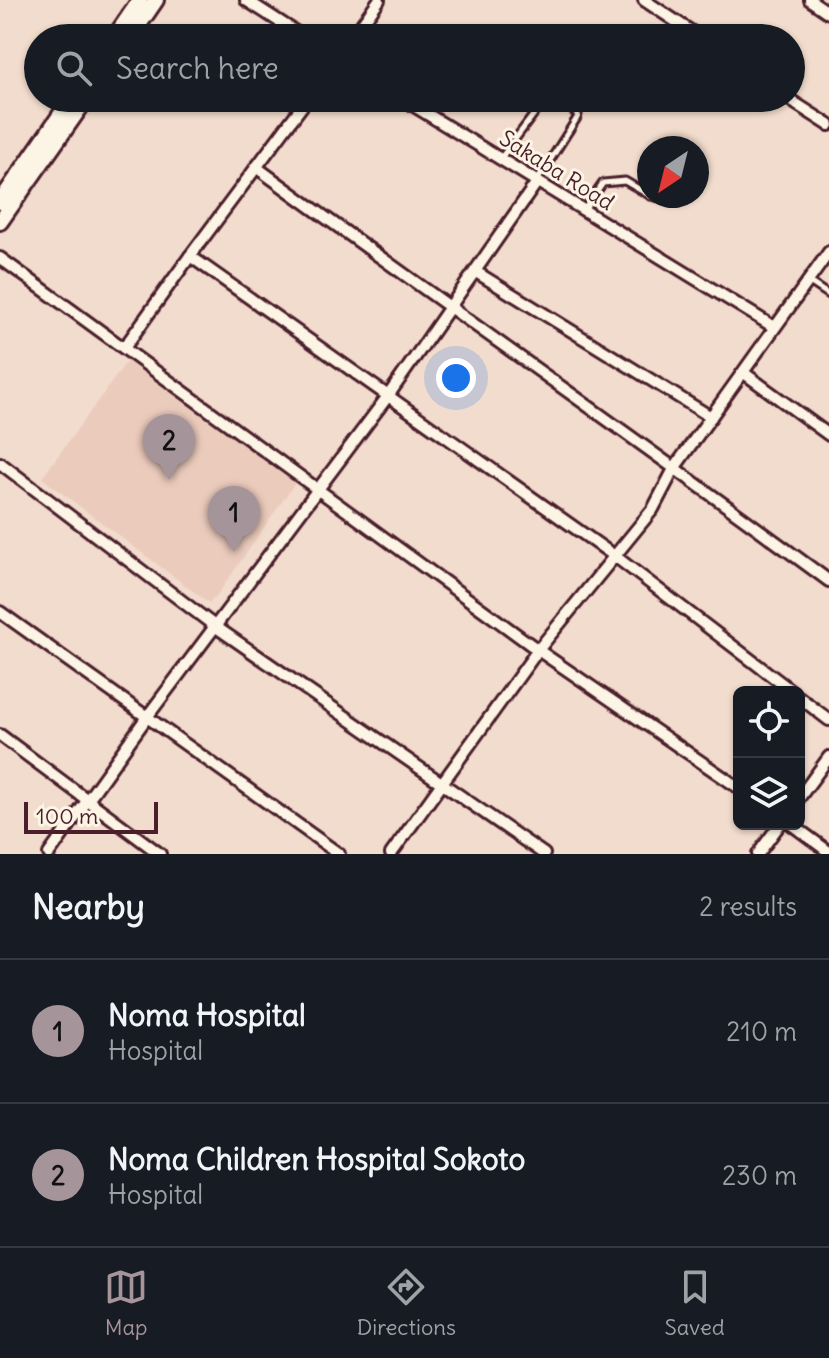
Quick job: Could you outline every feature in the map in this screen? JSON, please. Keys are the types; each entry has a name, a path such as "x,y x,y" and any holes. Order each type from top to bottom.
{"main road":[{"path":"124,24 140,0"},
{"path":"140,24 156,0"},
{"path":"0,202 62,112"},
{"path":"0,222 77,112"}],"street":[{"path":"246,0 283,24"},
{"path":"362,24 379,0"},
{"path":"644,0 680,24"},
{"path":"810,0 829,13"},
{"path":"805,110 829,125"},
{"path":"124,348 297,112"},
{"name":"Sakaba Road","path":"424,112 774,327"},
{"path":"256,167 829,581"},
{"path":"49,854 316,488 388,396 537,182"},
{"path":"391,854 538,650 653,509 675,467 829,252"},
{"path":"190,256 616,557 785,686"},
{"path":"0,258 538,650 733,784"},
{"path":"476,272 711,417"},
{"path":"744,373 829,435"},
{"path":"0,463 216,627 544,854"},
{"path":"0,612 339,854"},
{"path":"805,702 829,720"},
{"path":"0,735 160,854"},
{"path":"805,790 829,757"},
{"path":"758,854 776,830"},
{"path":"799,830 829,852"}],"lane":[{"path":"500,158 535,112"},
{"path":"537,182 577,118 574,112"},
{"path":"583,210 603,183 625,181 637,188"},
{"path":"808,281 829,295"}],"shaded area":[{"path":"127,361 295,483 209,603 42,478"}],"place":[{"name":"Noma Children Hospital Sokoto","path":"169,480"},
{"name":"Noma Hospital","path":"234,552"}]}
